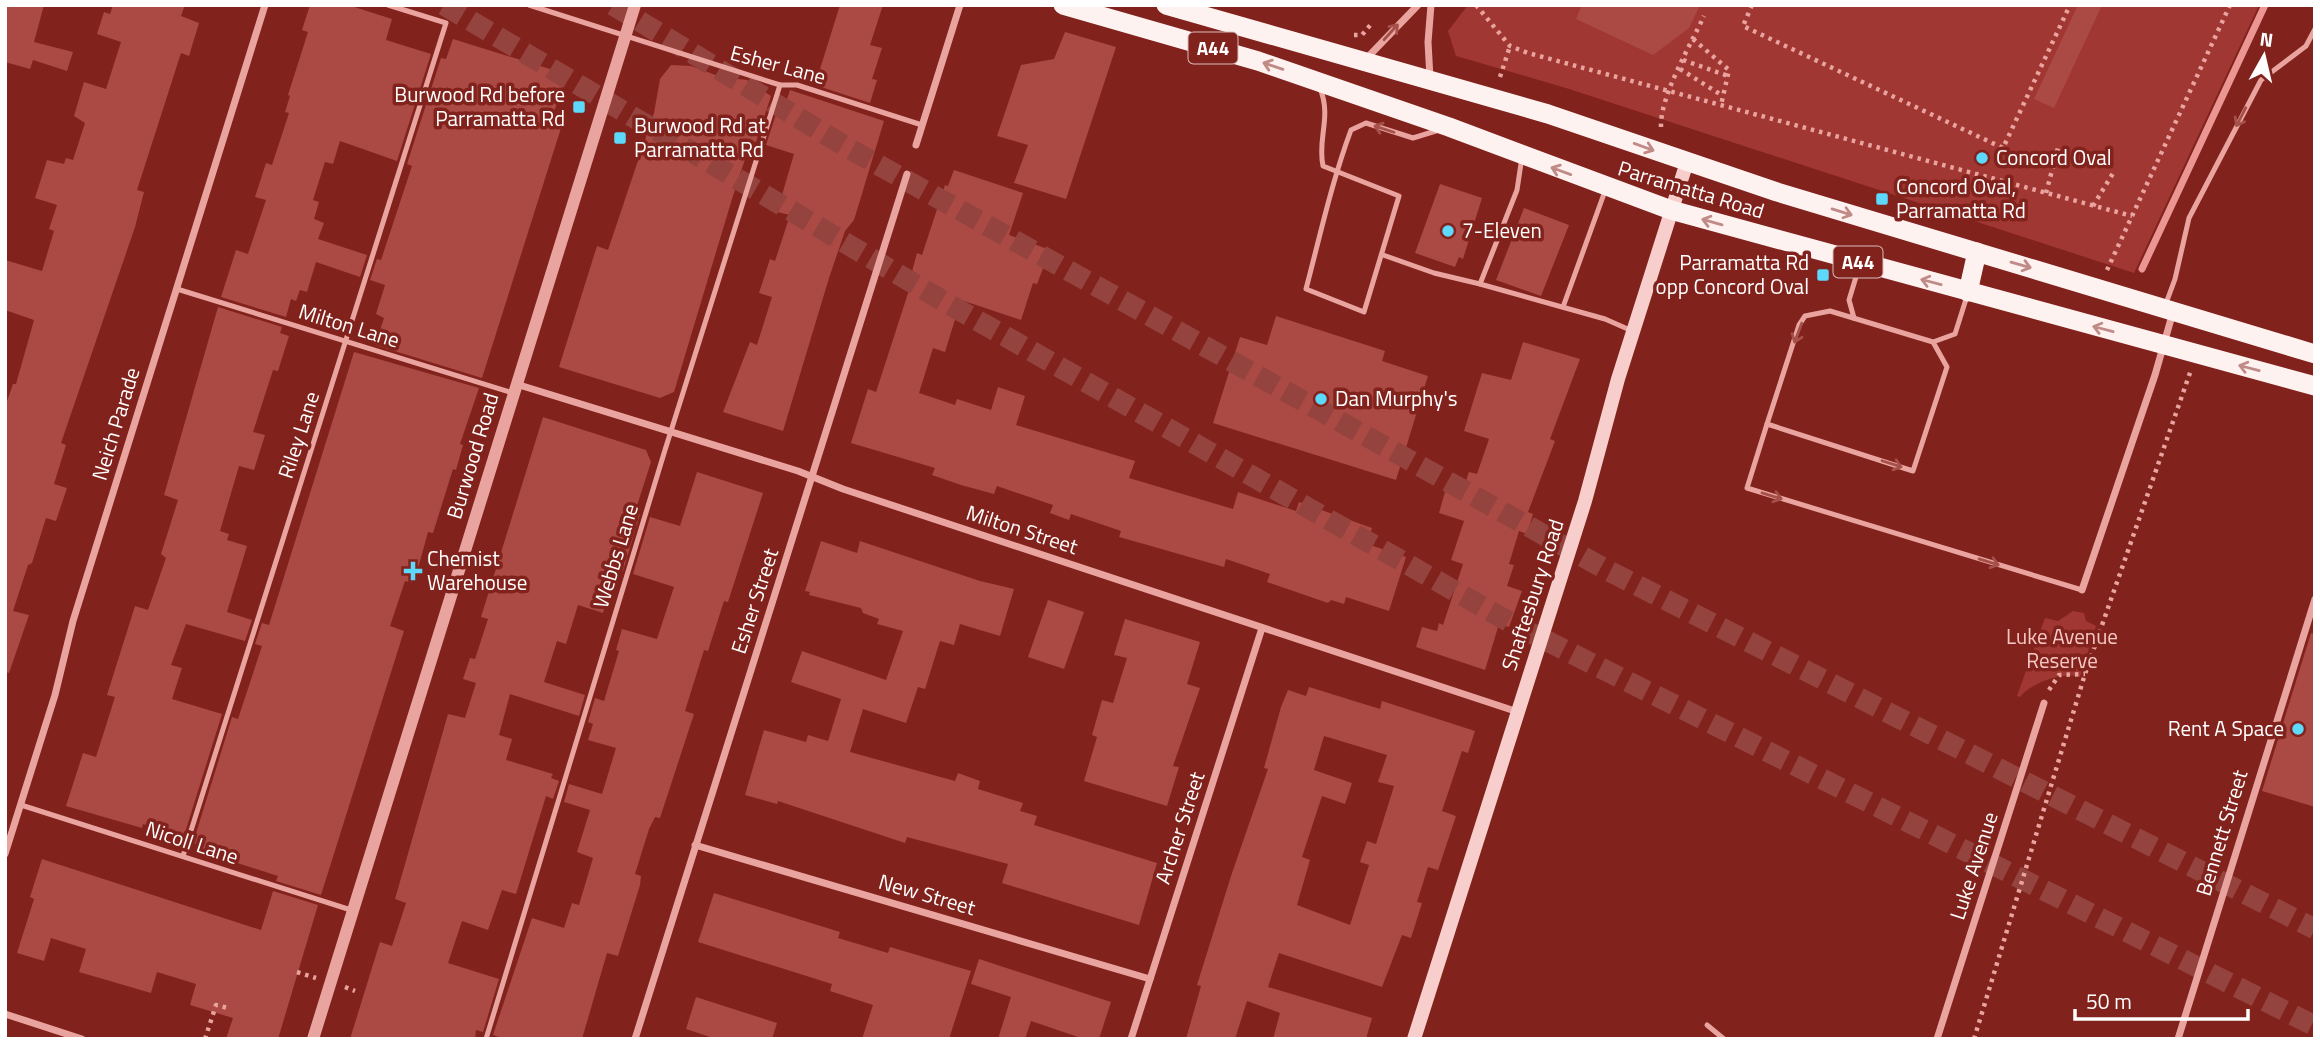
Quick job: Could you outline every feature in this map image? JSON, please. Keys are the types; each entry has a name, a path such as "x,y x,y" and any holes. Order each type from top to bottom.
{"highway":[{"name":"Parramatta Road","path":"1063,5 1258,61 1449,127 1606,188 1671,210 2315,386"},
{"name":"Parramatta Road","path":"1166,5 1548,114 1687,162 1977,253 2315,354"},
{"path":"1968,292 1977,253"}],"main road":[{"name":"Shaftesbury Road","path":"1414,1039 1585,501 1633,332 1687,162"}],"street":[{"name":"Neich Parade","path":"5,854 73,621 265,5"},
{"name":"Burwood Road","path":"313,1039 635,5"},
{"path":"916,145 960,5"},
{"path":"1365,61 1418,5"},
{"path":"1430,79 1428,42 1431,5"},
{"name":"Esher Street","path":"635,1039 907,174"},
{"path":"2081,590 2162,345 2168,311"},
{"name":"Milton Street","path":"514,388 671,431 1518,712"},
{"name":"Bennett Street","path":"2178,1039 2315,599"},
{"name":"Archer Street","path":"1131,1039 1262,628"},
{"name":"Luke Avenue","path":"1937,1039 2044,703"},
{"name":"New Street","path":"695,845 1150,979"},
{"path":"5,1014 82,1039"}],"lane":[{"name":"Riley Lane","path":"183,856 446,23 388,5"},
{"name":"Esher Lane","path":"529,5 780,85 797,85 922,125"},
{"path":"2168,311 2189,218 2261,80 2306,46 2315,29"},
{"path":"1317,81 1327,105 1320,154 1324,166 1338,175 1399,196 1364,312 1306,289 1338,175 1351,130 1366,123 1413,138 1449,127"},
{"name":"Webbs Lane","path":"486,1039 671,431 780,85"},
{"path":"1480,284 1517,190 1522,156"},
{"path":"1563,307 1606,188"},
{"path":"1383,255 1434,273 1563,307 1633,332"},
{"path":"1854,318 1849,300 1860,263"},
{"name":"Milton Lane","path":"177,289 346,341 514,388"},
{"path":"1968,292 1955,334 1934,342 1830,311 1805,316 1747,488 2081,590"},
{"path":"1767,424 1913,471 1947,368 1934,342"},
{"name":"Nicoll Lane","path":"21,805 353,911"},
{"path":"1707,1025 1724,1039"}],"path":[{"path":"1475,5 1510,46 2132,216"},
{"path":"1752,5 1743,26 2003,148 2070,5"},
{"path":"2106,271 2230,5"},
{"path":"1661,127 1661,118 1670,91 1704,16"},
{"path":"1693,39 1729,70 1721,105"},
{"path":"1500,76 1510,46"},
{"path":"1684,61 1728,76"},
{"path":"1680,69 1723,96"},
{"path":"2046,193 2059,144"},
{"path":"2093,206 2115,170"},
{"path":"1974,1039 2085,674 2190,378"},
{"path":"2044,703 2059,675 2085,674"},
{"path":"205,1039 216,1005 228,1008"}],"green space":[{"name":"Concord Oval","path":"1468,5 2259,5 2134,273 1566,88 1456,56 1448,31"},
{"name":"Luke Avenue Reserve","path":"2073,611 2084,613 2086,621 2096,626 2080,677 2056,677 2032,687 2020,697 2017,696 2045,618 2058,621"}],"building":[{"path":"5,5 44,5 34,42 73,52 67,71 33,60 30,69 5,62"},
{"path":"113,5 185,5 181,16 199,23 189,56 181,53 137,190 144,192 135,227 61,443 66,445 54,484 67,488 56,521 46,518 13,611 29,615 9,673 5,672 5,407 13,384 16,384 34,320 5,310 5,260 42,271 54,231 49,229 57,205 35,198 47,160 64,164 66,158 73,160 85,123 74,116 84,82 106,89 121,42 97,34 104,12 110,14"},
{"path":"310,5 348,5 392,19 386,40 431,54 397,161 340,141 333,164 325,162 313,200 319,202 314,219 324,223 318,239 367,255 360,277 316,262 307,292 300,290 296,301 291,299 286,317 221,297 236,250 248,254 266,200 255,197 266,163 272,165 289,113 285,112 290,96 288,95 308,32 302,30"},
{"path":"840,5 883,5 870,45 882,48 872,79 877,80 870,103 815,85"},
{"path":"1582,5 1700,5 1689,28 1653,55 1576,19"},
{"path":"2078,5 2102,5 2054,108 2034,99"},
{"path":"1065,32 1116,47 1066,199 1014,183 1028,145 997,136 1021,65 1054,59"},
{"path":"453,39 566,74 550,125 561,128 482,378 375,345 384,318 376,314 385,285 370,280 377,259 381,260 412,166 407,164 441,58 446,59"},
{"path":"671,65 691,66 721,77 747,80 771,96 756,142 751,141 674,392 660,398 559,367 597,246 608,250 654,113 660,79"},
{"path":"790,90 884,121 854,220 845,231 829,278 783,431 723,412 750,342 757,345 772,297 759,293 770,259 775,261 790,215 777,212 794,154 766,145 780,102 785,105"},
{"path":"954,170 1023,193 1009,235 1050,250 1037,284 1033,283 1021,320 961,300 945,352 933,348 919,393 955,405 957,399 991,410 998,387 1025,396 1016,425 1135,461 1129,478 1233,509 1238,492 1296,511 1299,502 1372,528 1367,544 1406,557 1389,611 1346,597 1344,604 1331,600 1328,603 1267,582 1270,574 1226,559 1224,567 1119,537 1121,531 1071,514 1069,520 1050,513 1053,505 997,486 994,494 961,485 932,475 935,468 851,443 868,389 876,392 911,284 909,283 917,253 922,255 945,185 948,186"},
{"name":"7-Eleven","path":"1440,184 1482,198 1463,259 1459,257 1455,267 1415,253"},
{"name":"7-Eleven","path":"1524,208 1569,225 1541,296 1496,280"},
{"path":"218,307 282,327 280,333 289,336 278,371 273,370 253,432 265,435 254,470 239,466 220,531 229,534 227,540 247,546 227,612 252,620 245,641 186,624 171,665 182,668 172,699 222,714 183,839 143,824 142,828 66,806 83,753 96,757 115,697 107,695 135,606 148,610 166,558 161,554 178,500 164,495"},
{"name":"Dan Murphy's","path":"1276,316 1385,351 1382,361 1428,376 1396,480 1213,423 1240,337 1267,345"},
{"path":"1523,342 1580,359 1550,439 1555,441 1528,512 1533,514 1527,534 1519,531 1509,564 1514,565 1507,586 1522,591 1509,627 1499,624 1485,670 1416,647 1422,627 1437,631 1439,623 1443,625 1463,564 1451,560 1464,521 1439,513 1445,492 1457,495 1458,491 1462,492 1469,472 1477,474 1489,439 1464,431 1482,373 1511,380"},
{"path":"354,352 479,388 460,444 463,445 456,470 453,469 433,533 428,532 412,583 405,581 390,626 404,631 321,895 276,881 278,876 197,850 198,845 193,843 232,717 238,719 262,646 255,644 262,623 269,625"},
{"path":"543,417 646,450 651,462 635,512 640,514 623,571 617,569 603,613 578,605 566,644 557,641 544,682 585,695 579,716 510,694 499,735 512,739 506,760 553,774 551,778 559,781 553,799 546,796 516,894 502,890 488,930 462,921 448,963 499,979 483,1032 476,1030 475,1039 350,1039 380,942 392,946 406,903 395,899 448,714 465,718 476,683 463,679 470,658 475,659 488,619 481,617"},
{"path":"697,472 763,493 728,602 724,601 708,651 704,650 685,711 694,714 660,818 655,817 649,829 635,874 641,876 640,885 618,956 607,953 582,1039 505,1039 493,1035 532,918 564,928 572,903 579,905 593,858 577,852 590,810 564,802 569,784 602,794 616,748 588,740 593,724 588,722 595,698 604,701 619,651 616,650 622,629 657,639 674,587 633,574 650,517 680,526"},
{"path":"821,541 857,553 860,541 980,581 1014,589 1000,636 960,624 954,645 940,641 925,689 918,687 906,723 863,709 850,752 955,781 958,773 980,781 978,789 1023,803 1020,811 1037,816 1034,825 1157,863 1139,925 1002,883 1008,864 907,837 905,843 778,801 777,804 745,795 764,730 806,742 808,735 828,741 841,699 791,682 802,651 886,680 903,631 877,624 879,619 863,613 861,608 809,595 810,592 805,591"},
{"path":"1048,600 1084,612 1064,669 1028,657"},
{"path":"1125,619 1200,642 1187,684 1200,688 1173,766 1179,767 1167,806 1084,781 1097,737 1092,735 1102,700 1113,703 1127,658 1114,655"},
{"name":"Rent A Space","path":"2311,633 2315,634 2315,807 2262,791"},
{"path":"1309,687 1380,709 1382,701 1475,731 1468,753 1462,751 1442,811 1456,816 1438,870 1428,867 1417,902 1422,903 1411,938 1402,935 1382,987 1279,953 1268,987 1372,1018 1366,1039 1273,1039 1280,1013 1247,1001 1235,1039 1186,1039 1201,986 1197,985 1268,769 1264,768 1281,707 1288,690 1306,696","holes":["1324,736 1387,755 1378,782 1394,786 1376,844 1367,841 1360,862 1369,865 1350,925 1297,905 1310,860 1302,857 1322,796 1345,804 1352,783 1314,770"]},
{"path":"42,859 261,930 273,891 318,905 278,1039 226,1039 233,1018 190,1005 196,984 157,972 151,993 79,972 86,949 51,938 44,961 17,953 34,899 30,897"},
{"path":"714,893 840,932 838,938 888,953 890,947 971,971 949,1039 862,1039 873,1005 830,991 832,984 698,942"},
{"path":"979,959 1111,1002 1099,1039 1084,1039 1031,1021 1025,1039 998,1039 1011,997 971,984"},
{"path":"696,997 777,1023 772,1039 716,1039 686,1029"}],"waterway":[{"path":"2142,269 2265,5"}],"tunnel":[{"path":"444,5 950,305 1513,624 2315,1026"},
{"path":"613,5 848,148 1607,570 2315,929"}],"place":[{"name":"Burwood Rd before Parramatta Rd","path":"579,107"},
{"name":"Burwood Rd at Parramatta Rd","path":"620,138"},
{"name":"Concord Oval","path":"1982,158"},
{"name":"Concord Oval, Parramatta Rd","path":"1882,199"},
{"name":"7-Eleven","path":"1448,231"},
{"name":"Parramatta Rd opp Concord Oval","path":"1823,275"},
{"name":"Dan Murphy's","path":"1321,399"},
{"name":"Chemist Warehouse","path":"413,571"},
{"name":"Rent A Space","path":"2298,729"}]}
